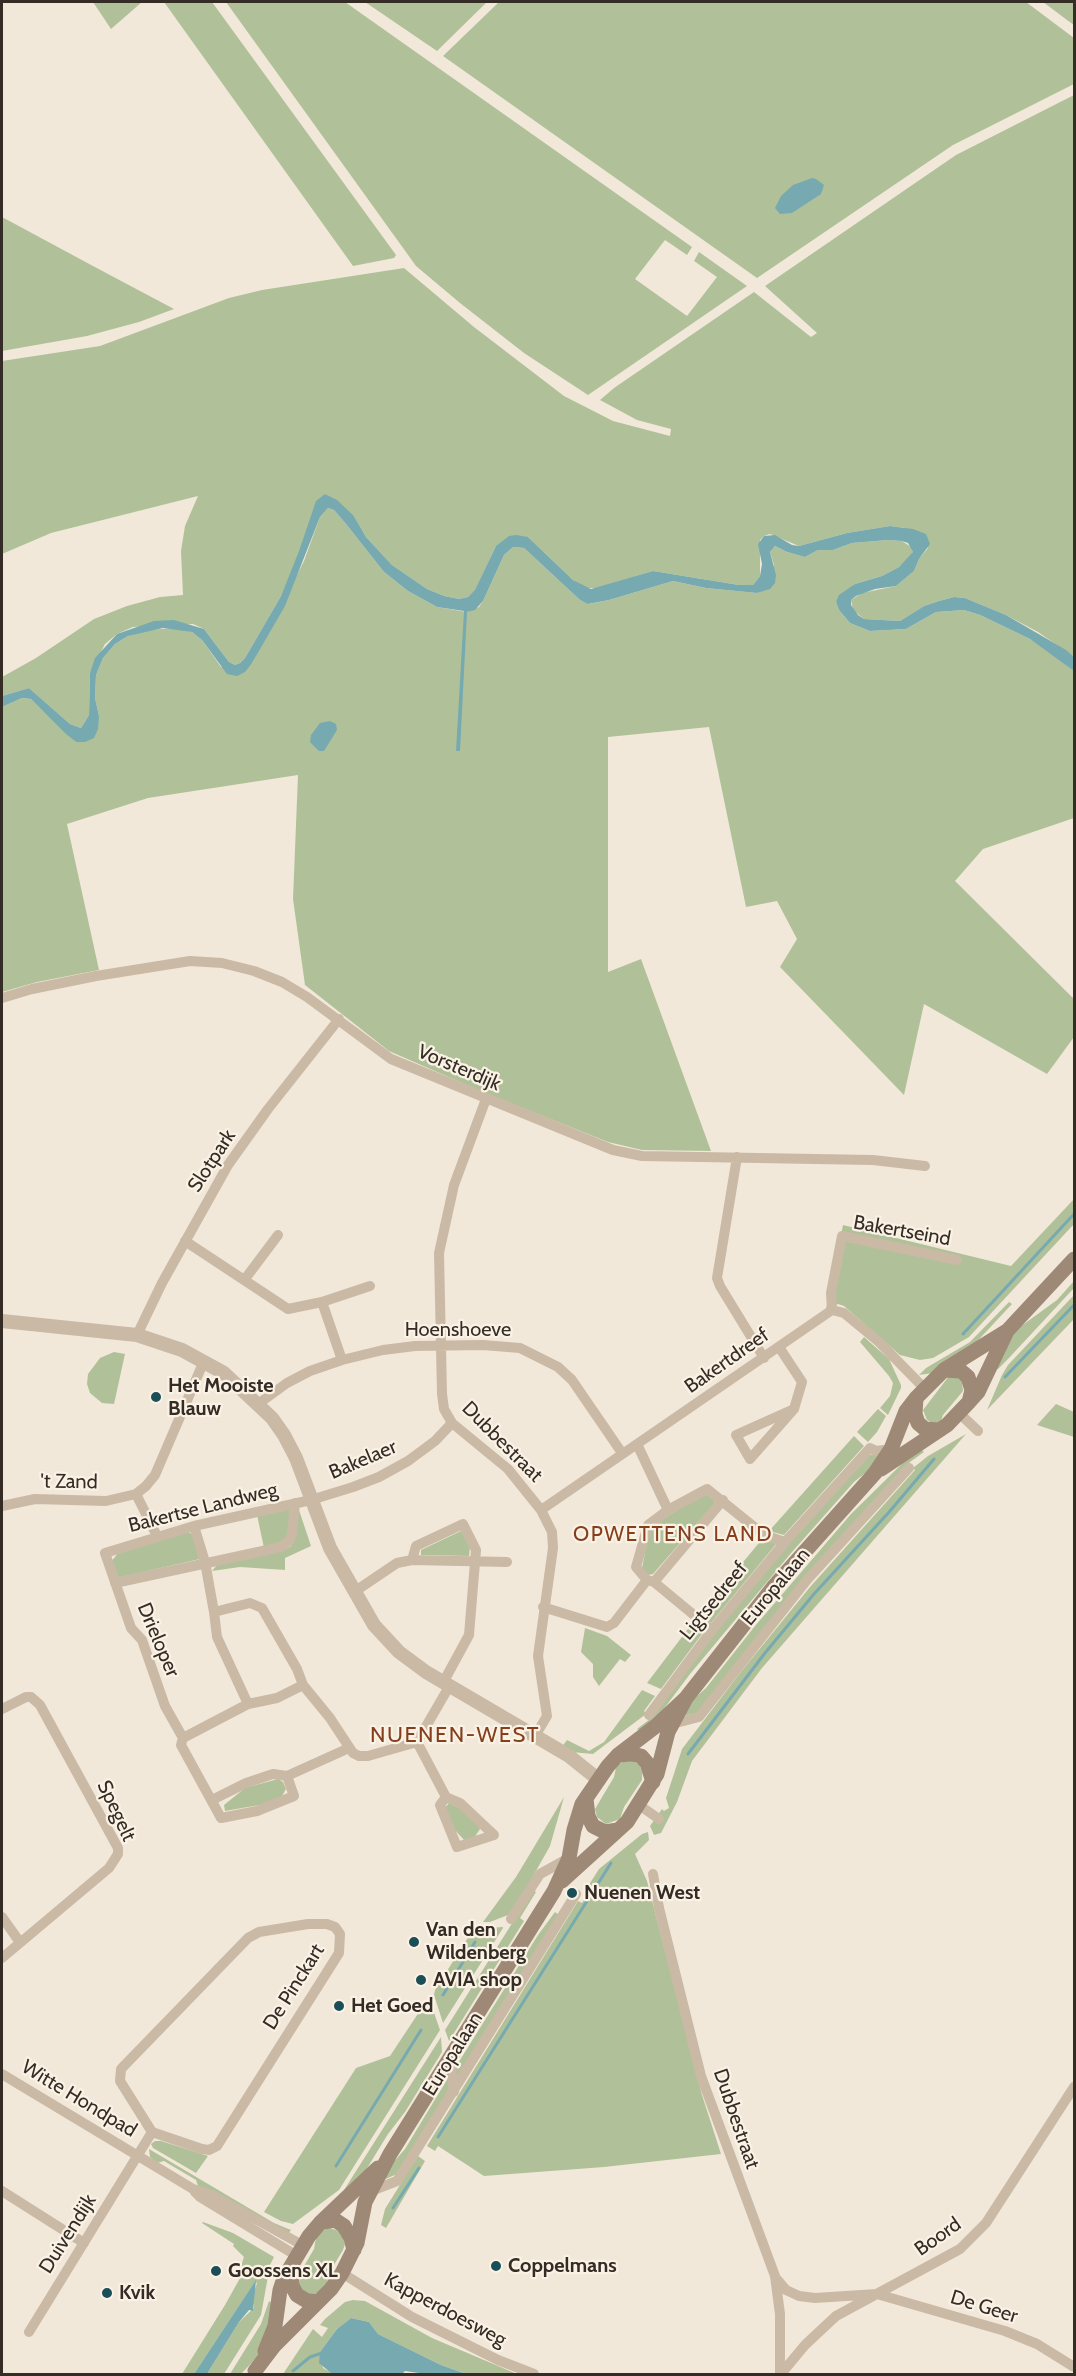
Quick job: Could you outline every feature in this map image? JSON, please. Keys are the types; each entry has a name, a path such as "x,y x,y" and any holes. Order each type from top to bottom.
{"main road":[{"path":"1007,1331 944,1370 921,1393 915,1414 918,1423 925,1429 939,1430 964,1407 978,1392 994,1354 1007,1331 1074,1259"},
{"path":"944,1370 961,1371 968,1377 972,1390 964,1407"},
{"name":"Europalaan","path":"653,1782 672,1724 686,1698 775,1585 875,1473 891,1449 906,1411 921,1393"},
{"name":"Europalaan","path":"875,1473 939,1430"},
{"name":"Europalaan","path":"618,1755 686,1698"},
{"path":"618,1755 641,1756 647,1763 653,1782 627,1822 618,1830 605,1832 593,1826 588,1816 586,1799 618,1755"},
{"name":"Europalaan","path":"554,1891 569,1858 574,1830 586,1799"},
{"name":"Europalaan","path":"319,2301 342,2273 354,2250 360,2234 365,2202 390,2154 554,1891 565,1876 618,1830"},
{"name":"Europalaan","path":"297,2256 320,2223 377,2170 390,2154"},
{"path":"320,2223 335,2220 344,2226 351,2238 354,2250"},
{"path":"297,2256 292,2286 297,2295 307,2301 319,2301"},
{"path":"254,2373 275,2326 280,2290 297,2256"},
{"path":"254,2373 274,2346 319,2301"}],"street":[{"name":"Vorsterdijk","path":"2,998 32,989 96,976 190,961 211,962 254,971 282,982 308,997 391,1059 613,1150 642,1156 873,1160 925,1167"},
{"name":"Slotpark","path":"137,1335 162,1282 228,1165 268,1109 339,1019"},
{"name":"Dubbestraat","path":"486,1099 454,1185 439,1253 440,1346 444,1409 452,1423 508,1469 541,1510 554,1542 543,1607 538,1656 547,1716 535,1736"},
{"path":"737,1157 717,1278 764,1358"},
{"path":"245,1279 278,1235"},
{"name":"Bakertseind","path":"832,1310 831,1293 842,1236 957,1260"},
{"path":"185,1241 288,1309 322,1302 370,1286"},
{"path":"322,1302 342,1360"},
{"path":"832,1310 844,1313 870,1335 921,1393"},
{"name":"Bakertdreef","path":"541,1510 832,1310"},
{"path":"2,1321 137,1335 163,1342 224,1373 272,1418 284,1434 296,1458 324,1538 374,1625 399,1652 414,1663 569,1756 599,1780"},
{"name":"Hoenshoeve","path":"258,1404 286,1383 310,1371 383,1350 483,1345 520,1348 558,1367 572,1380 622,1453"},
{"path":"779,1347 802,1382 794,1408 750,1459 736,1435 794,1408"},
{"path":"158,1536 136,1494 155,1475 204,1361"},
{"path":"964,1407 978,1431"},
{"name":"Bakelaer","path":"311,1500 379,1477 408,1461 435,1441 452,1423"},
{"path":"636,1444 668,1510"},
{"name":"Ligtsedreef","path":"649,1715 712,1630 785,1542 870,1448 876,1451 891,1449"},
{"name":"Europalaan","path":"672,1724 699,1717 807,1580 909,1468"},
{"path":"712,1630 636,1568 648,1525 668,1510 707,1489 764,1535 785,1542"},
{"name":"'t Zand","path":"2,1506 35,1499 106,1501 136,1494"},
{"name":"Bakertse Landweg","path":"105,1553 194,1526 311,1500"},
{"path":"543,1607 607,1627 615,1623 723,1500"},
{"path":"115,1582 286,1544 292,1534 295,1503"},
{"path":"214,1612 250,1603 262,1608 297,1669 303,1685 330,1718 345,1750 359,1756 417,1742 469,1635 476,1550 463,1524 416,1546 412,1560"},
{"path":"194,1526 205,1562 217,1637 248,1704"},
{"name":"Drieloper","path":"105,1553 131,1628 142,1640 165,1706 183,1738 181,1744 212,1800"},
{"path":"354,1592 397,1563 412,1560 507,1562"},
{"path":"183,1738 248,1704 277,1698 303,1685"},
{"name":"Spegelt","path":"2,1709 26,1697 31,1697 40,1705 118,1848 118,1854 109,1868 19,1941 2,1958"},
{"path":"417,1742 446,1797 460,1803 494,1835 458,1847 440,1805 446,1797"},
{"path":"287,1776 294,1796 256,1811 221,1818 212,1800 273,1774 287,1776 345,1750"},
{"path":"639,1805 659,1819"},
{"path":"512,1919 540,1874 569,1858"},
{"name":"Dubbestraat","path":"653,1874 659,1908 701,2076 775,2276 780,2314 781,2374"},
{"name":"Europalaan","path":"371,2191 397,2181 576,1894"},
{"path":"2,1917 19,1941"},
{"name":"De Pinckart","path":"308,1924 327,1924 335,1927 340,1934 339,1953 216,2146 209,2150 202,2149 152,2132 120,2081 121,2069 248,1938 259,1932 308,1924"},
{"path":"450,2057 454,2093"},
{"name":"Witte Hondpad","path":"2,2074 137,2155"},
{"name":"Boord","path":"781,2374 805,2345 836,2316 960,2249 986,2223 1074,2087"},
{"path":"152,2132 137,2155 193,2189 214,2196 297,2256"},
{"name":"Duivendijk","path":"28,2332 137,2155"},
{"path":"2,2191 84,2243"},
{"name":"Kapperdoesweg","path":"342,2273 412,2317 498,2360 534,2374"},
{"path":"775,2276 786,2290 799,2296 815,2298 877,2294"},
{"name":"De Geer","path":"877,2294 1005,2331 1036,2344 1074,2367"}],"green space":[{"path":"93,2 142,2 111,29"},
{"path":"164,2 212,2 396,255 394,258 353,266"},
{"path":"226,2 345,2 692,247 687,255 665,240 635,279 687,316 717,277 694,261 699,252 747,286 588,395 524,353 416,266"},
{"path":"365,2 487,2 437,51"},
{"path":"499,2 1026,2 1074,38 1074,84 953,145 757,278 443,56"},
{"path":"1043,2 1074,2 1074,25 1071,23"},
{"path":"1074,95 1074,657 1038,632 1006,615 965,598 954,597 924,606 900,621 864,619 853,610 851,600 862,593 896,586 914,571 919,559 928,548 906,528 890,526 847,533 799,546 770,534 764,536 760,540 760,576 753,585 739,585 653,571 597,588 586,588 573,580 528,537 496,546 475,591 468,597 459,599 427,589 392,565 366,537 354,516 325,494 281,596 240,663 235,665 229,662 204,629 193,624 133,627 117,634 105,644 90,673 89,715 81,728 70,724 29,688 2,696 2,677 36,658 94,619 127,606 160,597 183,595 181,551 185,526 198,496 51,533 2,554 2,361 100,346 229,298 262,290 404,268 474,327 564,396 613,421 670,436 671,429 637,420 600,400 754,292 811,337 817,333 765,286 956,155"},
{"path":"2,217 174,309 139,322 87,336 2,351"},
{"path":"328,508 334,510 384,572 408,591 437,607 467,612 479,607 504,555 513,547 524,548 580,600 589,604 673,581 706,588 758,593 774,565 770,552 775,546 805,557 818,550 833,550 852,543 902,541 911,547 913,552 911,556 899,567 882,576 855,584 836,602 839,610 850,623 870,631 906,629 936,612 964,610 980,615 1050,651 1074,671 1074,818 983,849 955,881 1074,999 1074,1037 1047,1074 924,1004 904,1095 780,967 797,939 777,901 746,907 709,727 608,737 608,972 641,959 711,1151 642,1150 608,1142 483,1092 389,1051 305,985 293,899 298,775 148,798 67,824 99,970 37,982 2,992 2,707 22,698 31,699 76,742 99,716 95,698 96,675 103,658 115,644 128,636 146,630 176,628 192,632 202,640 221,667 252,663 304,561 320,517"},
{"path":"1074,1199 1074,1224 969,1337 933,1358 920,1360 900,1355 844,1306 838,1304 826,1309 843,1225 1011,1266"},
{"path":"1074,1281 1074,1288 1008,1359 998,1369 992,1371 1013,1332 1057,1300"},
{"path":"1074,1295 1074,1319 987,1410 1008,1365"},
{"path":"1009,1302 1012,1304 968,1351 933,1373 919,1375 926,1368 970,1342"},
{"path":"864,1337 889,1359 901,1385 888,1415 880,1408 890,1396 893,1383 860,1342"},
{"path":"114,1352 125,1354 114,1404 102,1403 90,1393 87,1384 88,1374 100,1358"},
{"path":"949,1376 962,1381 963,1391 943,1415 941,1421 934,1424 927,1420 923,1410"},
{"path":"1056,1404 1074,1412 1074,1437 1037,1425"},
{"path":"878,1409 886,1416 868,1442 857,1432"},
{"path":"966,1434 762,1668 692,1761 677,1802 661,1833 654,1835 650,1826 662,1809 664,1811 669,1808 666,1798 682,1749 740,1673 810,1587 915,1470 913,1468 928,1456"},
{"path":"854,1436 864,1446 784,1535 769,1531"},
{"path":"919,1447 924,1452 910,1462 855,1523 698,1713 682,1716 688,1704 706,1688 755,1626 851,1514"},
{"path":"882,1454 876,1464 854,1482 792,1552 690,1674 651,1726 643,1733 637,1729 650,1719 694,1659 802,1527 870,1455"},
{"path":"705,1493 715,1500 714,1504 653,1574 649,1575 642,1568 650,1527"},
{"path":"292,1507 288,1539 264,1548 257,1515"},
{"path":"298,1507 311,1546 285,1558 285,1570 240,1567 212,1571 221,1560 286,1549 291,1546"},
{"path":"461,1531 470,1546 469,1556 421,1555 421,1550"},
{"path":"188,1532 192,1534 200,1559 117,1578 111,1562 118,1553"},
{"path":"763,1538 777,1543 711,1623 700,1614"},
{"path":"694,1621 705,1630 661,1689 647,1683"},
{"path":"585,1628 607,1636 631,1655 625,1662 620,1659 599,1686 593,1677 593,1664 581,1652"},
{"path":"642,1690 655,1696 644,1711 646,1714 593,1754 571,1752 561,1748 567,1740 589,1751 604,1742"},
{"path":"623,1761 639,1764 642,1780 624,1807 620,1819 606,1824 597,1817 595,1809 614,1777 616,1768"},
{"path":"278,1779 283,1782 286,1789 282,1796 271,1803 225,1811 224,1805 245,1788"},
{"path":"564,1797 550,1846 523,1894 508,1915 490,1922 483,1922 516,1877"},
{"path":"449,1803 477,1822 480,1829 474,1838 465,1841 453,1828 445,1808"},
{"path":"648,1832 649,1840 635,1854 647,1881 702,2095 721,2154 604,2167 484,2176 438,2146 435,2151 427,2146 578,1901 582,1903 588,1894 585,1891 599,1869 642,1834"},
{"path":"533,1890 536,1892 520,1918 524,1921 449,2041 445,2030"},
{"path":"555,1912 560,1916 457,2081 455,2068 538,1935"},
{"path":"503,1927 443,2023 434,1995 435,1990 469,1936 489,1928"},
{"path":"427,2000 431,2004 440,2030 339,2190 293,2224 281,2221 264,2212 356,2068 390,2056"},
{"path":"441,2037 442,2052 405,2112 388,2134 358,2183 344,2190"},
{"path":"448,2078 450,2089 397,2174 381,2181 384,2173 405,2149"},
{"path":"155,2141 208,2156 196,2173 153,2148 151,2144"},
{"path":"149,2149 274,2223 291,2230 288,2234 198,2186 196,2180 164,2161 157,2163 150,2157"},
{"path":"418,2156 425,2161 386,2228 381,2225 385,2209"},
{"path":"203,2222 233,2233 274,2257 265,2270 269,2271 261,2315 224,2374 207,2374 239,2322 254,2308 253,2295 257,2283 255,2282 194,2374 182,2374 244,2271 240,2269 244,2257 233,2246 234,2244"},
{"path":"330,2228 341,2232 345,2244 329,2273 327,2283 317,2293 309,2294 303,2291 299,2284 300,2273 314,2249 316,2238 321,2231"},
{"path":"269,2301 275,2305 260,2354 241,2374 230,2374 261,2324"},
{"path":"365,2301 432,2338 517,2374 466,2374 441,2365 378,2334 369,2322 351,2318 337,2329 320,2352 323,2368 334,2374 283,2374 313,2329 322,2337 328,2328 320,2325 325,2319 345,2302"}],"water":[{"path":"812,178 824,185 821,194 792,213 780,214 775,208 781,196 793,185"},
{"path":"325,494 337,500 354,516 366,537 392,565 427,589 459,599 468,597 475,590 496,546 509,536 528,537 573,580 591,589 653,571 739,585 753,585 760,576 762,564 758,544 764,536 775,535 792,545 799,546 847,533 890,526 913,529 926,534 930,544 919,559 914,571 896,586 875,589 856,596 851,600 851,605 858,615 864,619 900,621 924,606 954,597 965,598 1006,615 1066,650 1074,657 1074,671 1030,639 980,615 964,610 936,612 906,629 870,631 850,623 839,610 836,602 839,595 855,584 882,576 899,567 913,552 908,543 902,541 852,543 833,550 818,550 805,557 775,546 770,552 776,575 775,583 770,589 757,593 706,588 673,581 588,604 580,600 524,548 513,547 504,555 483,601 475,610 467,612 460,751 456,751 464,611 437,607 408,591 384,572 334,510 328,508 320,517 285,606 245,672 237,676 227,674 202,640 192,632 163,628 128,636 115,644 103,658 96,675 95,698 99,716 98,729 94,738 85,742 76,742 31,699 22,698 2,707 2,696 29,688 70,724 81,728 89,715 90,673 95,658 117,634 154,621 174,620 204,629 229,662 235,665 240,663 281,596 316,501"},
{"path":"330,721 336,724 337,730 324,751 319,751 310,742 311,735 320,723"},
{"path":"256,2280 253,2311 249,2310 239,2322 207,2374 194,2374"},
{"path":"351,2318 369,2322 378,2334 441,2365 466,2374 426,2374 405,2371 402,2374 331,2373 319,2363 320,2352 337,2329"}],"waterway":[{"path":"963,1334 1074,1214"},
{"path":"1005,1377 1074,1305"},
{"path":"688,1754 765,1653 814,1594 934,1459"},
{"path":"438,2137 611,1863"},
{"path":"443,1995 475,1942"},
{"path":"336,2166 421,2030"},
{"path":"393,2208 419,2168"},
{"path":"293,2371 310,2357 322,2353"}],"place":[{"name":"Het Mooiste Blauw","path":"156,1397"},
{"name":"Nuenen West","path":"572,1893"},
{"name":"Van den Wildenberg","path":"414,1942"},
{"name":"AVIA shop","path":"421,1980"},
{"name":"Het Goed","path":"339,2006"},
{"name":"Coppelmans","path":"496,2266"},
{"name":"Goossens XL","path":"216,2271"},
{"name":"Kvik","path":"107,2293"}],"district":[{"name":"OPWETTENS LAND","path":"673,1535"},
{"name":"NUENEN-WEST","path":"455,1736"}]}
